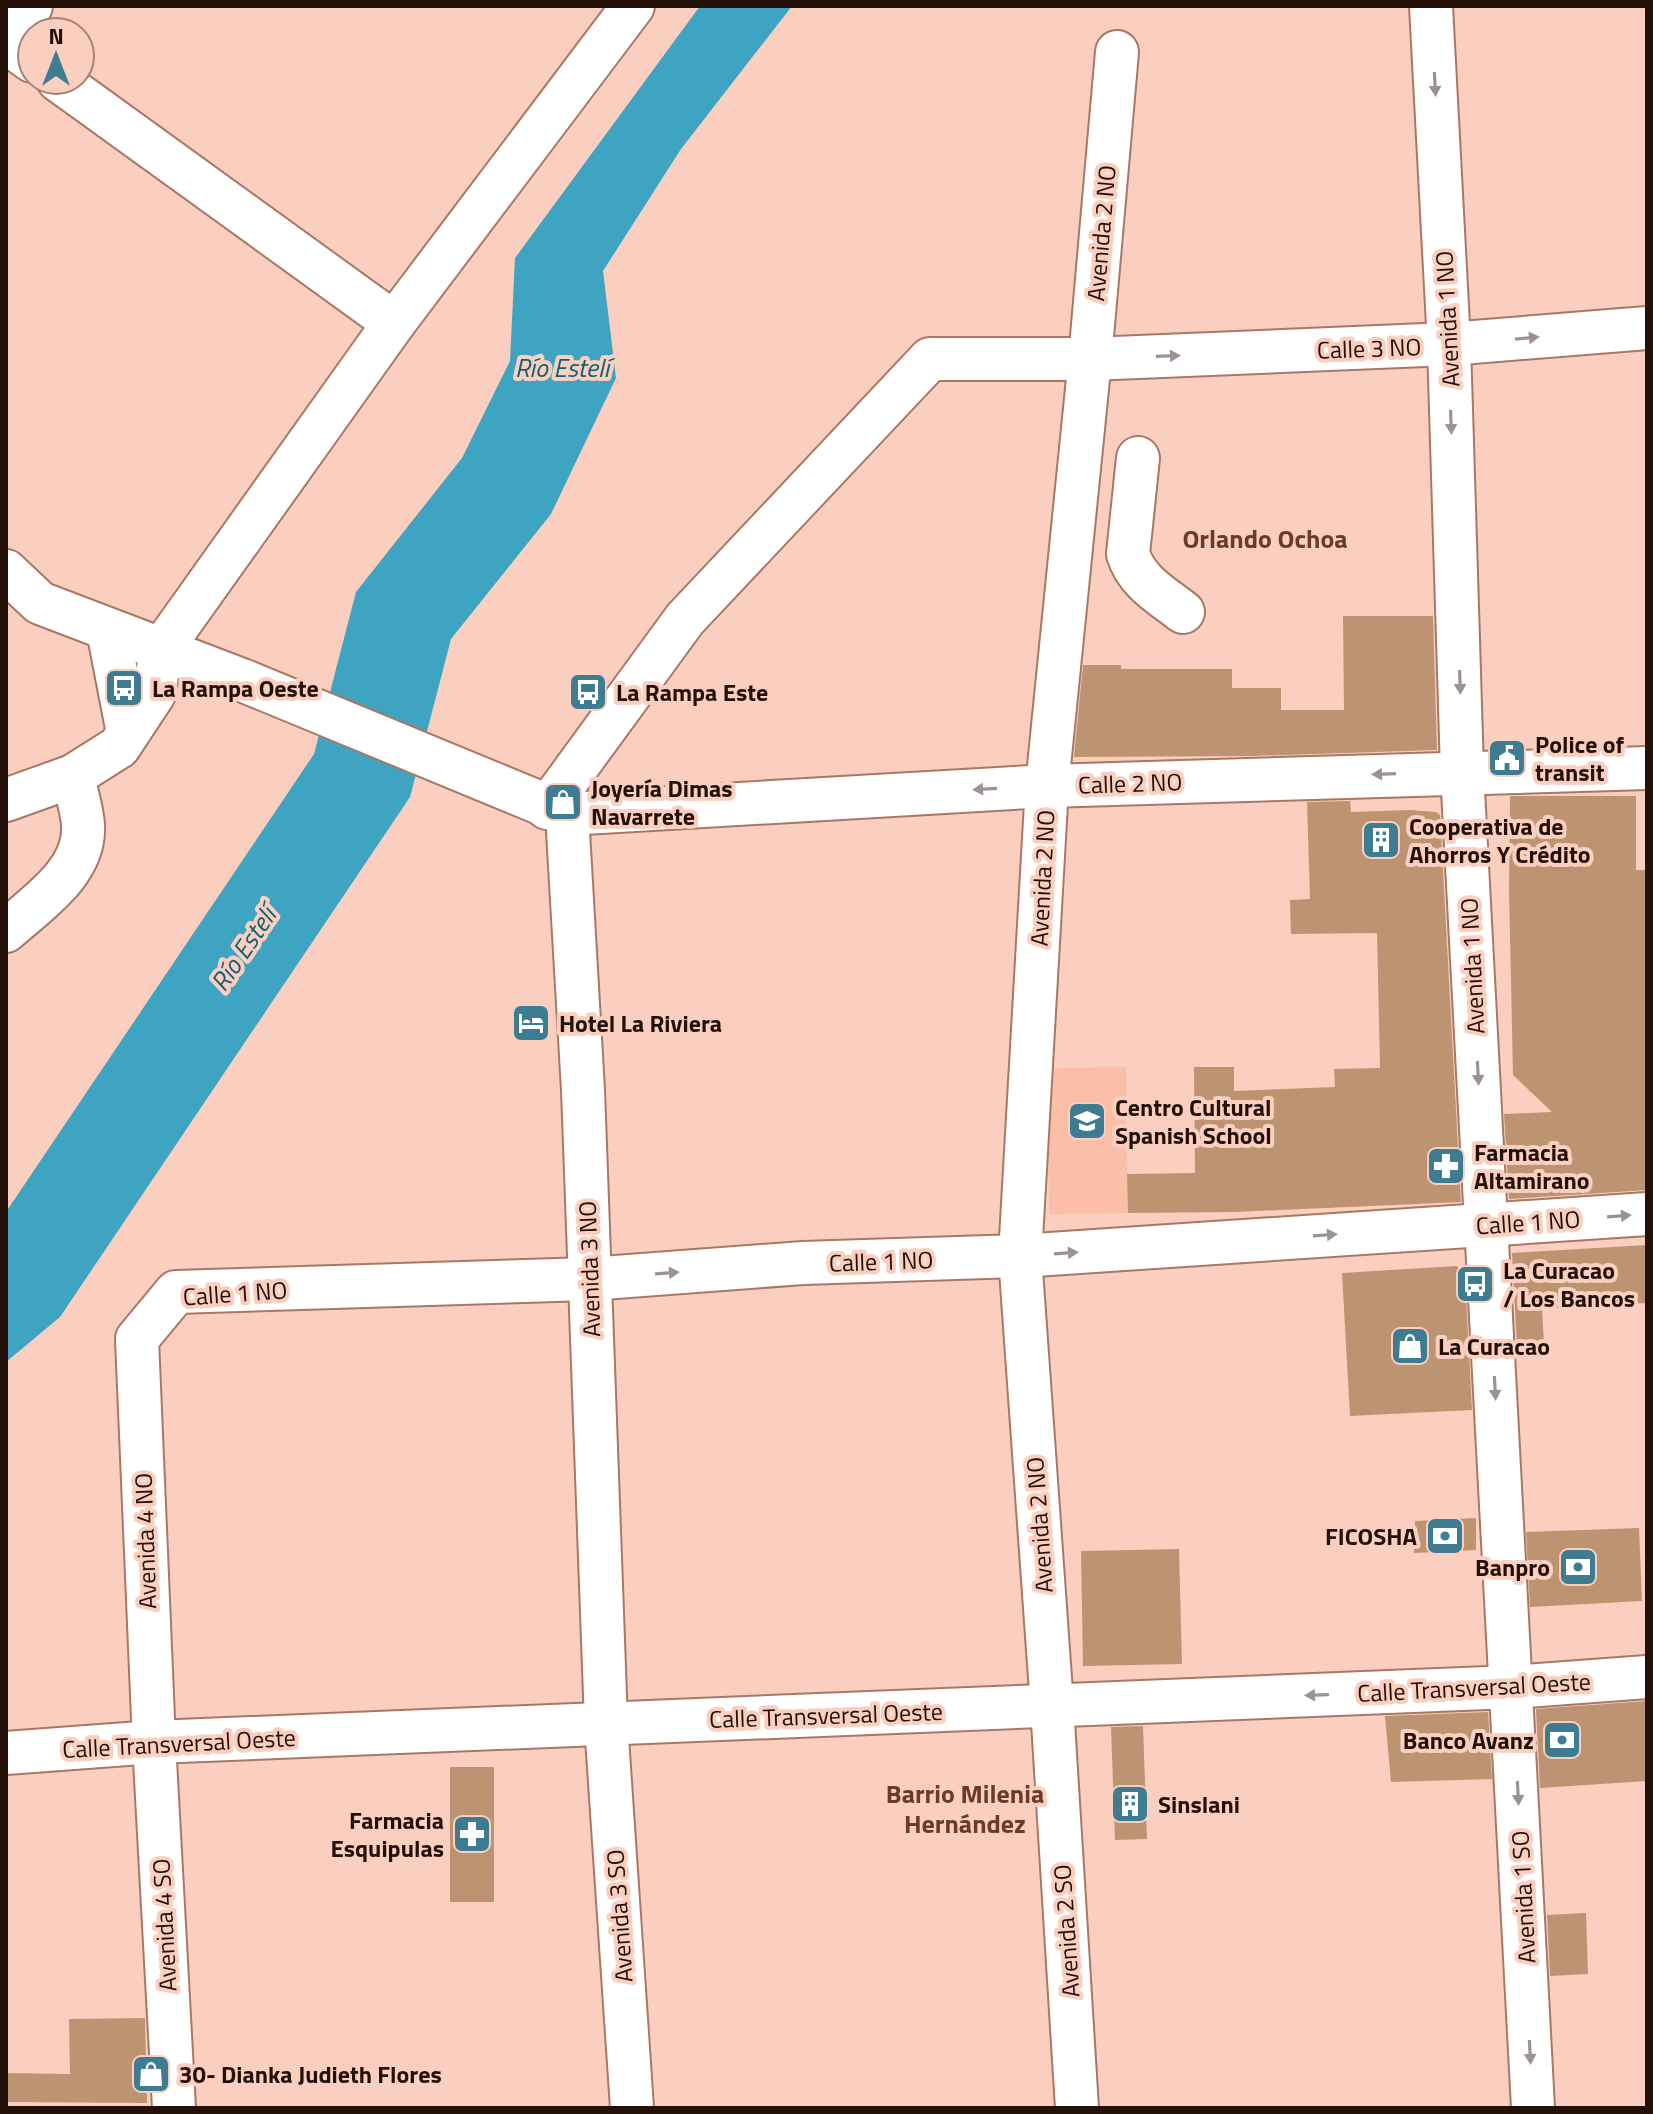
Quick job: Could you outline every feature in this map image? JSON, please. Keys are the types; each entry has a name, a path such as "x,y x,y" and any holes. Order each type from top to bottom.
{"street":[{"path":"6,32 31,6"},
{"path":"6,800 73,776 119,747 154,694 161,650 394,323 633,6"},
{"name":"Avenida 1 NO","path":"1431,6 1449,344 1462,771 1512,1687"},
{"name":"Avenida 2 NO","path":"1052,1706 1020,1256 1047,786 1117,52"},
{"path":"80,96 394,323"},
{"name":"Calle 3 NO","path":"557,811 685,619 926,363 935,358 1090,359 1449,344 1647,328"},
{"path":"1138,458 1128,554 1142,580 1183,612"},
{"path":"1070,553 1128,554"},
{"path":"6,571 40,603 242,680 557,811"},
{"path":"108,630 128,733"},
{"name":"Calle 2 NO","path":"557,811 1047,786 1462,771 1647,768"},
{"path":"6,931 61,882 79,855 83,825 73,776"},
{"name":"Avenida 3 NO","path":"557,811 583,1090 606,1723"},
{"name":"Calle 1 NO","path":"137,1339 176,1292 589,1279 803,1263 1020,1256 1647,1214"},
{"name":"Avenida 4 NO","path":"137,1339 154,1742"},
{"name":"Calle Transversal Oeste","path":"6,1753 154,1742 1512,1687 1647,1677"},
{"name":"Avenida 1 SO","path":"1512,1687 1533,2108"},
{"name":"Avenida 2 SO","path":"1052,1706 1077,2108"},
{"name":"Avenida 3 SO","path":"606,1723 632,2108"},
{"name":"Avenida 4 SO","path":"154,1742 174,2108"}],"shaded area":[{"name":"Centro Cultural Spanish School","path":"1126,1067 1128,1213 1049,1214 1047,1068"}],"water":[{"name":"Río Estelí","path":"700,6 792,6 681,149 603,271 616,378 551,514 451,639 410,797 60,1317 6,1362 6,1212 314,754 356,592 462,458 510,361 515,258"}],"building":[{"path":"1343,616 1433,616 1437,750 1252,756 1074,757 1083,665 1121,665 1121,669 1232,669 1232,688 1281,688 1281,710 1344,710"},
{"path":"1510,796 1636,796 1636,870 1646,870 1647,1190 1509,1199 1504,1114 1552,1112 1513,1075"},
{"path":"1350,801 1351,812 1410,810 1440,815 1461,1202 1235,1212 1128,1213 1127,1174 1195,1173 1194,1067 1234,1067 1234,1091 1335,1087 1334,1069 1380,1068 1377,933 1291,934 1290,900 1310,899 1307,802"},
{"path":"1647,1245 1647,1303 1542,1309 1544,1345 1517,1346 1512,1253"},
{"name":"La Curacao","path":"1457,1266 1465,1276 1472,1410 1350,1416 1342,1273"},
{"name":"FICOSHA","path":"1476,1518 1476,1550 1414,1553 1415,1521"},
{"name":"Banpro","path":"1639,1528 1642,1601 1530,1607 1526,1532"},
{"path":"1179,1549 1182,1664 1083,1666 1081,1551"},
{"path":"1647,1701 1647,1781 1540,1788 1536,1709"},
{"path":"1488,1712 1492,1779 1391,1782 1385,1716"},
{"name":"Sinslani","path":"1143,1726 1147,1839 1115,1840 1111,1727"},
{"name":"Farmacia Esquipulas","path":"450,1767 494,1767 494,1902 450,1902"},
{"path":"1586,1913 1588,1974 1550,1976 1547,1915"},
{"path":"145,2018 147,2103 6,2102 6,2073 70,2074 69,2019"}],"place":[{"name":"La Rampa Oeste","path":"124,688"},
{"name":"La Rampa Este","path":"588,692"},
{"name":"Police of transit","path":"1507,758"},
{"name":"Joyería Dimas Navarrete","path":"563,802"},
{"name":"Cooperativa de Ahorros Y Crédito","path":"1381,840"},
{"name":"Hotel La Riviera","path":"531,1023"},
{"name":"Centro Cultural Spanish School","path":"1087,1121"},
{"name":"Farmacia Altamirano","path":"1446,1166"},
{"name":"La Curacao / Los Bancos","path":"1475,1284"},
{"name":"La Curacao","path":"1410,1346"},
{"name":"FICOSHA","path":"1445,1536"},
{"name":"Banpro","path":"1578,1567"},
{"name":"Banco Avanz","path":"1562,1740"},
{"name":"Sinslani","path":"1130,1804"},
{"name":"Farmacia Esquipulas","path":"472,1834"},
{"name":"30- Dianka Judieth Flores","path":"151,2074"}],"district":[{"name":"Orlando Ochoa","path":"1265,538"},
{"name":"Barrio Milenia Hernández","path":"965,1808"}]}
